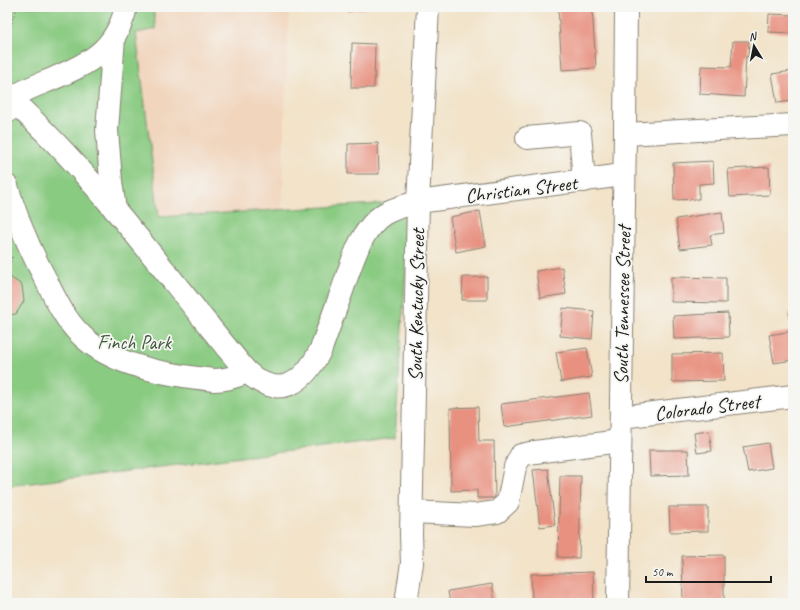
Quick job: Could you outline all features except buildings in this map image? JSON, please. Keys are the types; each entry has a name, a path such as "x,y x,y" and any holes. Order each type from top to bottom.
{"street":[{"path":"9,104 19,94 67,73 96,57 114,38 120,26 126,7"},
{"name":"South Kentucky Street","path":"406,603 412,563 411,535 418,202 428,7"},
{"name":"South Tennessee Street","path":"618,603 626,7"},
{"path":"114,38 107,130 115,210"},
{"name":"Christian Street","path":"9,104 35,122 54,140 115,210 247,372 268,386 286,386 302,376 312,365 321,349 355,254 369,228 384,214 396,208 418,202 624,175"},
{"path":"625,134 793,125"},
{"path":"527,138 580,133 584,181"},
{"path":"7,186 24,234 51,291 73,326 88,342 115,358 150,370 214,380 231,378 247,372"},
{"name":"Colorado Street","path":"621,417 793,396"},
{"path":"412,512 475,515 497,512 508,502 515,467 521,455 620,442"}],"path":[{"path":"7,74 10,64 8,40 12,20 18,7"}],"shaded area":[{"path":"153,7 287,7 289,18 282,210 159,217 136,33 156,29"}],"green space":[{"name":"Finch Park","path":"7,7 153,7 156,29 136,33 159,217 410,202 395,438 7,486"}]}
